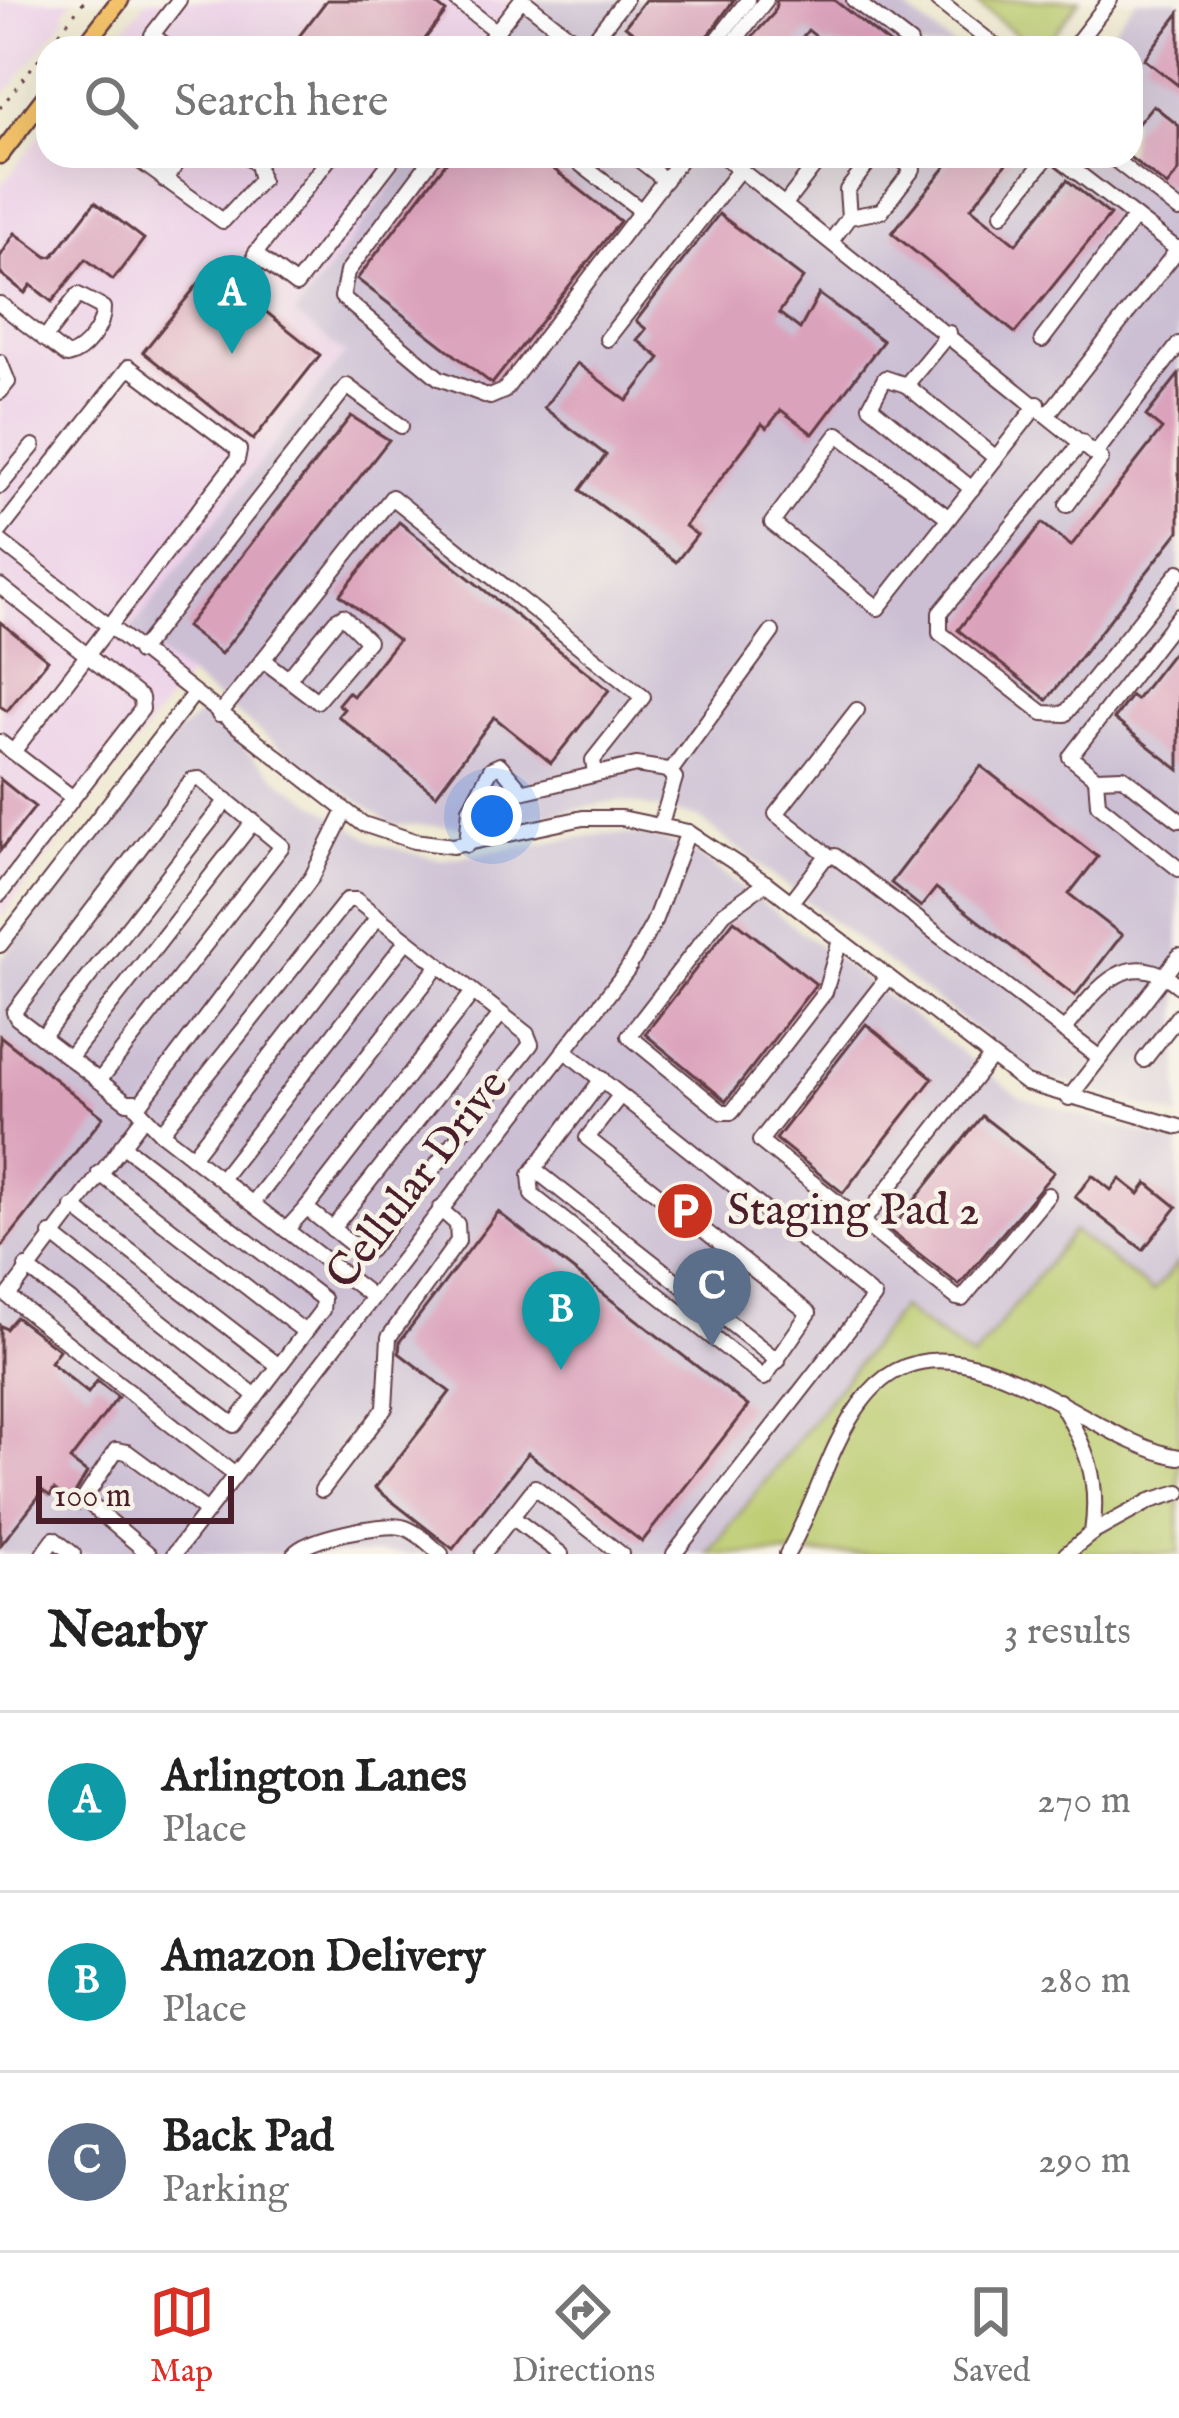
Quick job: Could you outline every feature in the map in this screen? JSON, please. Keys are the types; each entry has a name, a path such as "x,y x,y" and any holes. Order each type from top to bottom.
{"main road":[{"path":"92,36 120,0"},
{"path":"0,155 36,108"}],"street":[{"path":"153,36 179,0"},
{"path":"456,0 496,32"},
{"path":"493,36 522,0 570,36"},
{"path":"596,36 625,0"},
{"path":"720,36 748,0"},
{"path":"738,36 766,0"},
{"path":"854,0 900,36"},
{"path":"937,0 983,36"},
{"path":"1082,36 1110,0"},
{"path":"554,36 560,29"},
{"path":"148,168 223,221 261,180 258,168"},
{"path":"164,180 174,168"},
{"path":"322,168 255,254 296,285 386,168"},
{"path":"425,168 347,272 342,298 439,378 481,397 504,391 674,168"},
{"path":"586,168 642,211"},
{"path":"650,168 665,180"},
{"path":"784,204 812,168"},
{"path":"832,240 849,217 847,190 864,168"},
{"path":"849,217 881,211 912,168"},
{"path":"1002,214 1042,168"},
{"path":"949,518 838,434 772,523 878,608 972,489 996,458 1178,249 1068,168"},
{"path":"1125,168 1179,210"},
{"path":"607,340 740,169 1044,408 1101,459 1067,506"},
{"path":"1042,340 1135,217"},
{"path":"0,304 44,339 67,356 78,353 102,321 103,308 78,295 44,339"},
{"path":"906,386 949,334"},
{"path":"1095,454 1179,344"},
{"path":"0,362 8,382 0,392"},
{"path":"0,531 128,368 234,444 237,460 6,747 73,798"},
{"path":"972,489 870,406 885,377 906,386 996,458"},
{"path":"139,652 347,386 401,426"},
{"path":"1082,442 940,613 940,633 1043,713 1066,714 1179,572"},
{"path":"0,485 33,446"},
{"path":"219,715 392,497 643,697 593,760 595,774"},
{"path":"0,541 344,813 400,837 467,845 583,818 661,824 688,832 766,883 1026,1083 1179,1127"},
{"path":"0,586 142,701 0,894"},
{"path":"263,660 317,700 368,641 366,634 343,616 336,620 289,679"},
{"path":"1179,616 1070,757 1096,778 1123,777 1179,820"},
{"path":"670,772 772,632"},
{"path":"0,945 193,695"},
{"path":"857,710 776,814 829,856 846,862 1100,1058"},
{"path":"467,845 470,809 484,779 500,765 522,791"},
{"path":"470,809 522,791 636,765 670,772 675,778 661,824"},
{"path":"1096,778 1098,804 1179,869"},
{"path":"99,1081 279,850 279,841 200,779 192,780 16,1004 17,1018 99,1081 127,1102 136,1102"},
{"path":"42,1037 226,800"},
{"path":"136,1102 312,877 344,813"},
{"path":"69,1058 254,821"},
{"name":"Cellular Drive","path":"174,1554 647,938 688,832"},
{"path":"791,902 829,856"},
{"path":"766,883 724,913 629,1036 722,1112 732,1112 825,992 840,940"},
{"path":"161,1133 347,900 378,917 501,1014 531,1044 370,1250 363,1253 306,1208"},
{"path":"191,1156 378,917"},
{"path":"221,1179 407,940"},
{"path":"1069,1098 1179,956"},
{"path":"253,1204 439,965"},
{"path":"1064,1031 1105,979 1129,972 1165,974 1179,986"},
{"path":"888,977 760,1141 962,1299 1048,1195"},
{"path":"286,1230 473,992"},
{"path":"332,1229 501,1014"},
{"path":"1144,1060 1179,1016"},
{"path":"563,1050 874,1298 674,1554"},
{"path":"862,1221 991,1057"},
{"path":"602,1079 534,1168 527,1183 532,1196 764,1378 809,1313 587,1138 619,1097"},
{"path":"136,1102 143,1118 161,1133 373,1297"},
{"path":"143,1118 8,1296 235,1475"},
{"path":"26,1267 234,1425 322,1310 323,1299 122,1144"},
{"path":"534,1168 778,1361"},
{"path":"99,1172 305,1332"},
{"path":"73,1207 279,1366"},
{"path":"322,1490 385,1408 389,1337 458,1241 457,1223 440,1209"},
{"path":"51,1234 256,1396"},
{"path":"668,1303 682,1286"},
{"path":"0,1300 16,1306"},
{"path":"787,1554 863,1399 896,1373 928,1362 968,1363 1002,1372 1123,1438 1179,1457"},
{"path":"1059,1400 1093,1460 1098,1496 1092,1533"},
{"path":"149,1554 84,1499 116,1450 128,1451 207,1511"},
{"path":"490,1552 535,1487 621,1554"},
{"path":"1066,1554 1092,1533 1179,1492"},
{"path":"512,1517 561,1554"},
{"path":"294,1554 309,1540 395,1526 410,1530 441,1554"},
{"path":"43,1554 54,1539 73,1554"}],"path":[{"path":"57,36 85,0"},
{"path":"0,108 36,62"}],"shaded area":[{"path":"0,0 73,0 52,36 36,36 36,56 0,101"},
{"path":"147,0 532,0 505,36 118,36"},
{"path":"532,0 895,0 941,36 505,36"},
{"path":"1136,0 1179,0 1179,1117 1031,1073 697,817 620,801 479,828 392,824 282,749 130,631 345,354 295,315 405,168 1143,168 1143,36 1108,36"},
{"path":"36,141 36,168 405,168 295,315 345,354 131,630 189,675 0,919 0,187"},
{"path":"202,713 286,785 376,843 440,860 606,833 654,836 698,854 1020,1097 1179,1144 1179,1261 1153,1293 1073,1232 973,1359 901,1308 708,1554 0,1554 0,961 178,732"}],"green space":[{"path":"973,0 1080,0 1052,36 1019,36"},
{"path":"1073,1231 1153,1292 1179,1261 1179,1554 708,1554 901,1308 973,1359"}],"building":[{"path":"327,0 431,0 446,12 427,36 299,36"},
{"path":"645,0 734,0 708,36 638,36 625,26"},
{"path":"777,0 834,0 880,36 816,36 808,30 803,36 753,36 774,13"},
{"path":"1179,13 1179,86 1144,59"},
{"path":"1153,105 1179,126 1179,171 1167,186 1143,168 1143,117"},
{"path":"442,168 552,168 620,221 492,384 357,279"},
{"path":"945,168 1003,168 971,208 1016,244 1067,180 1110,215 1015,333 892,233"},
{"path":"95,202 144,239 113,280 86,259 52,302 31,285 25,293 0,273 0,257 15,233 47,257 53,256"},
{"path":"719,214 803,278 779,313 800,329 819,294 883,341 813,434 781,410 767,428 762,424 685,526 697,535 676,562 580,490 606,455 544,408 577,363 627,401 660,358 637,340 646,329 636,321"},
{"path":"211,268 320,355 253,440 143,352"},
{"path":"1179,374 1179,531 1047,700 958,630 1042,523 1071,546 1162,429 1146,416"},
{"path":"351,416 389,440 221,654 186,627"},
{"path":"399,522 609,690 551,763 494,717 436,795 338,716 344,709 338,704 348,692 353,696 398,640 340,595"},
{"path":"0,622 48,660 7,711 0,706"},
{"path":"1179,645 1179,770 1114,719 1131,696 1136,700"},
{"path":"981,766 1098,857 1069,894 1122,935 1075,996 936,888 921,907 891,883"},
{"path":"0,779 35,807 0,851"},
{"path":"734,920 816,984 726,1101 645,1034"},
{"path":"866,1024 933,1078 843,1193 776,1139"},
{"path":"0,1036 103,1117 0,1249"},
{"path":"982,1116 1054,1172 959,1285 890,1231"},
{"path":"1092,1175 1111,1190 1120,1179 1139,1194 1147,1183 1177,1207 1143,1250 1075,1197"},
{"path":"498,1212 748,1406 642,1542 528,1453 453,1549 375,1488 450,1392 399,1353 400,1341"},
{"path":"16,1317 59,1350 50,1362 88,1393 97,1381 118,1397 70,1460 87,1473 73,1497 77,1508 54,1490 50,1496 43,1491 0,1546 0,1325 6,1329"}],"place":[{"name":"Arlington Lanes","path":"232,354"},
{"name":"Staging Pad 2","path":"685,1211"},
{"name":"Back Pad","path":"712,1347"},
{"name":"Amazon Delivery","path":"561,1370"}]}
